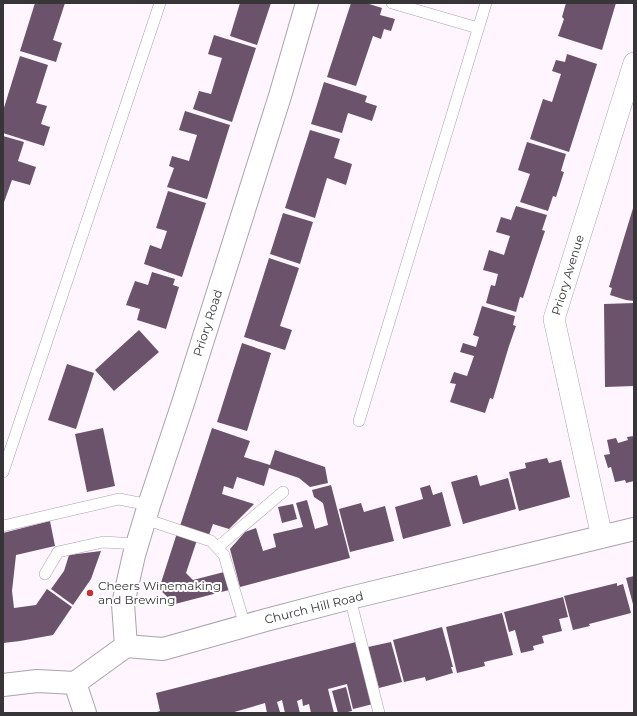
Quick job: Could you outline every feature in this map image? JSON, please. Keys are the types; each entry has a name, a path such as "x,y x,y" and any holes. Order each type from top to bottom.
{"street":[{"name":"Priory Road","path":"126,646 123,604 137,544 280,96 307,3"},
{"name":"Priory Avenue","path":"602,537 554,319 634,63"},
{"name":"Church Hill Road","path":"126,646 163,649 350,598 634,529"},
{"path":"3,685 37,681 75,683 126,646"},
{"path":"75,683 85,713"}],"lane":[{"path":"3,472 160,3"},
{"path":"392,3 478,28"},
{"path":"359,421 486,3"},
{"path":"218,547 283,492"},
{"path":"3,526 119,499 211,541 218,547 224,555 245,626"},
{"path":"45,574 58,552 103,542 137,544"},
{"path":"350,598 379,713"}],"building":[{"path":"35,3 65,3 53,40 62,43 56,62 20,51"},
{"path":"240,3 271,3 257,45 230,36"},
{"path":"351,3 366,3 382,8 380,15 395,19 391,31 384,29 381,39 373,36 356,86 327,77"},
{"path":"566,3 616,3 602,50 558,36 564,19 562,17"},
{"path":"214,35 256,48 232,122 193,109 199,91 211,94 222,58 208,54"},
{"path":"567,54 597,64 569,152 530,139 543,99 552,102 561,74 552,71 556,60 565,62"},
{"path":"20,56 48,65 36,103 47,106 41,124 50,127 44,146 3,133 3,111"},
{"path":"324,82 367,96 365,102 377,106 372,121 348,113 342,133 311,124"},
{"path":"185,111 230,125 207,199 167,187 174,168 169,166 172,156 189,161 197,135 179,130"},
{"path":"310,130 340,139 334,158 352,164 346,185 327,178 315,218 285,208"},
{"path":"3,136 24,142 18,161 36,167 30,185 12,180 3,205"},
{"path":"527,142 566,154 561,171 564,172 556,197 553,196 548,211 520,202 530,174 518,170"},
{"path":"168,191 206,203 182,277 144,264 150,245 161,249 167,231 156,228"},
{"path":"634,205 634,301 610,295 612,288 609,287"},
{"path":"516,206 547,215 542,230 545,231 523,298 520,297 516,312 486,303 491,285 495,286 498,274 483,270 489,250 504,255 510,236 496,232 501,217 511,220"},
{"path":"283,213 313,222 300,264 270,254"},
{"path":"269,258 299,268 280,326 292,330 285,350 244,337"},
{"path":"152,272 175,279 173,285 179,287 166,329 137,320 140,309 126,305 135,281 148,285"},
{"path":"634,303 634,386 605,387 604,304"},
{"path":"482,306 515,316 513,325 516,326 493,399 490,398 485,413 450,402 456,384 450,383 454,372 467,376 474,356 460,352 463,343 476,347 479,337 473,335"},
{"path":"139,330 159,352 114,391 95,370"},
{"path":"242,343 271,353 247,431 217,422"},
{"path":"67,364 94,373 76,429 48,420"},
{"path":"103,428 115,486 87,492 75,434"},
{"path":"212,428 250,441 244,457 270,465 275,450 325,467 328,483 310,487 299,478 269,468 264,486 237,477 233,489 224,486 222,494 254,504 229,529 213,524 209,535 180,526"},
{"path":"634,436 634,481 626,483 625,480 615,482 611,467 608,468 604,455 610,454 607,440 616,438 618,443 628,440 627,437"},
{"path":"547,458 549,463 561,460 570,497 519,511 509,472 526,468 525,463"},
{"path":"477,475 480,486 508,478 516,509 463,524 451,482"},
{"path":"331,485 350,558 240,587 230,549 245,532 256,528 263,551 276,547 273,534 303,527 296,503 307,500 315,529 328,525 323,503 314,497 312,490"},
{"path":"430,485 433,495 442,492 451,526 403,539 395,507 423,499 420,488"},
{"path":"361,503 364,512 385,506 394,541 350,552 339,509"},
{"path":"293,504 297,519 282,523 278,507"},
{"path":"50,521 55,546 16,555 12,591 14,608 36,605 47,589 72,607 53,635 3,643 3,533"},
{"path":"177,533 197,540 186,573 193,580 224,572 229,590 175,604 159,589"},
{"path":"101,551 91,579 73,605 51,589 64,571 69,555"},
{"path":"634,576 634,608 626,578"},
{"path":"617,583 617,586 623,584 631,613 589,624 590,626 573,630 564,596"},
{"path":"563,597 568,617 559,619 562,631 542,636 544,643 533,646 534,650 521,653 515,630 509,632 504,612"},
{"path":"502,613 513,655 484,662 485,666 457,673 446,627"},
{"path":"442,627 453,667 451,667 453,673 426,681 425,677 404,682 393,640"},
{"path":"356,642 373,704 353,709 347,684 328,689 334,713 311,713 309,704 303,706 302,699 297,701 300,713 285,713 282,700 277,702 280,712 278,713 267,713 265,703 231,713 154,713 160,711 156,693"},
{"path":"391,642 402,682 379,688 368,647"},
{"path":"346,687 352,711 338,713 332,691"}],"place":[{"name":"Cheers Winemaking and Brewing","path":"90,593"}]}
